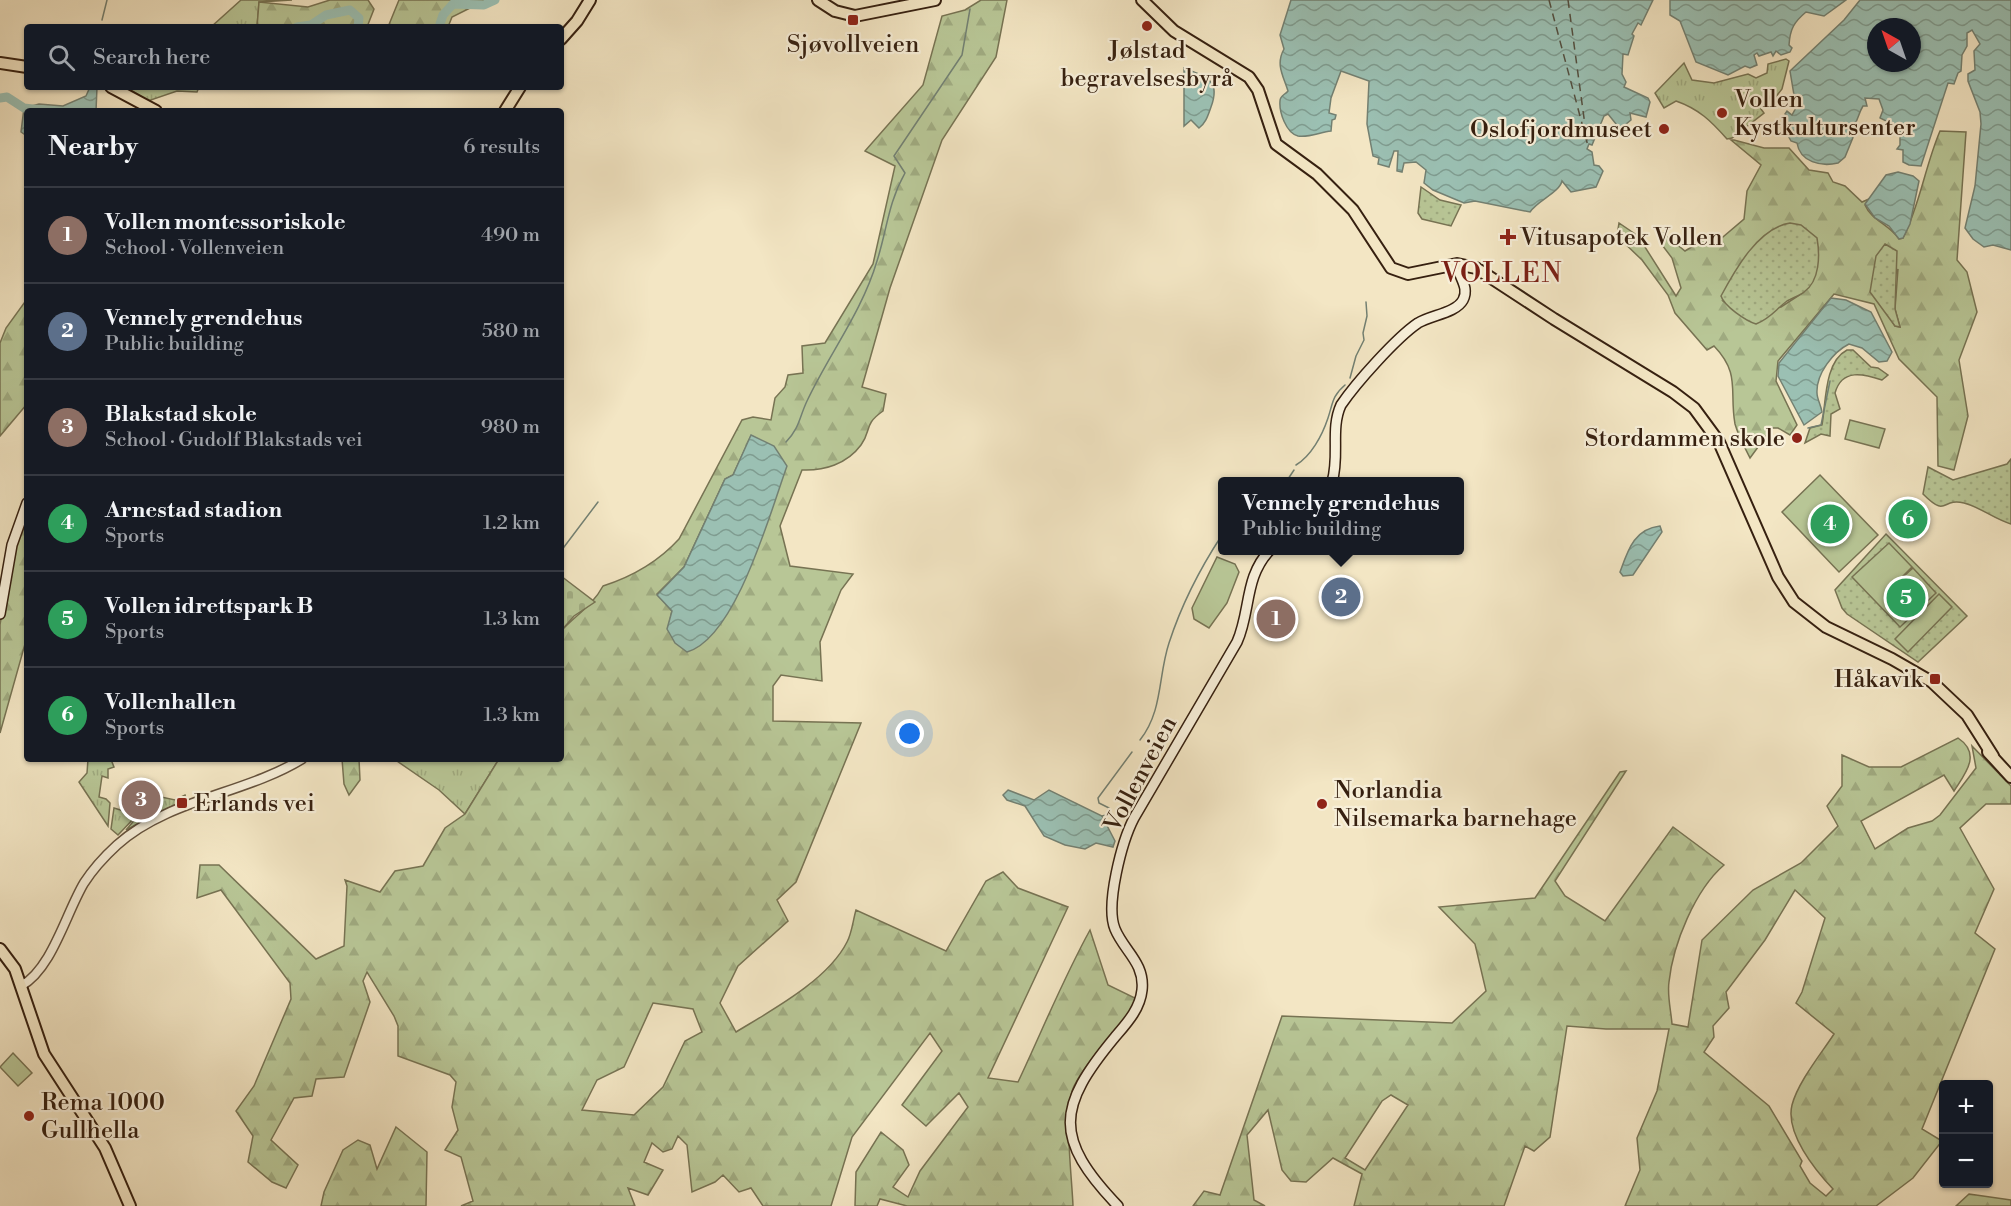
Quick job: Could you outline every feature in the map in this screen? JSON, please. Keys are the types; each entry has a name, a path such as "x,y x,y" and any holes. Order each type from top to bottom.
{"main road":[{"path":"564,36 577,21 590,0"},
{"path":"818,0 849,15 935,0"},
{"path":"827,0 851,9 882,10"},
{"path":"1142,0 1174,31 1249,77 1258,90 1276,144 1317,174 1353,210 1388,266 1398,272 1414,274 1457,264 1484,272 1554,319 1673,392 1694,408 1719,442 1775,569 1790,596 1817,622 1915,671 1944,692 1966,715 1993,756 2011,777"},
{"path":"0,63 24,67"},
{"path":"120,90 150,108"},
{"path":"507,108 518,90"},
{"path":"1333,477 1337,459 1336,420 1341,405 1408,331 1425,320 1455,308 1462,302 1465,286 1457,264"},
{"path":"0,615 12,545 24,511"},
{"name":"Vollenveien","path":"1118,1206 1083,1164 1074,1139 1071,1115 1075,1094 1084,1076 1132,1016 1141,994 1142,982 1138,964 1118,936 1112,920 1123,847 1134,818 1237,642 1244,624 1250,583 1267,555"},
{"path":"0,949 11,963 20,982 44,1054 105,1148 130,1206"}],"street":[{"path":"20,982 34,978 84,883 102,860 126,837 157,819 296,762"}],"green space":[{"path":"241,0 292,0 259,2 257,24 214,24"},
{"path":"330,0 368,0 374,9 368,24 257,24 259,2 308,7"},
{"path":"399,0 486,0 452,17 449,24 389,24"},
{"path":"981,0 1007,0 996,57 942,140 890,288 862,387 886,394 883,411 870,424 861,445 849,457 827,468 802,470 780,526 790,566 853,574 841,590 820,642 822,681 781,675 773,686 773,721 861,723 796,882 777,900 788,921 738,966 720,1003 736,1032 782,1004 827,969 838,956 849,938 856,910 946,951 986,881 1003,872 1018,888 1068,907 988,1078 1018,1082 1090,930 1108,985 1137,999 1131,1011 1088,1063 1074,1086 1069,1110 1073,1206 907,1206 880,1199 877,1206 855,1206 856,1172 881,1132 903,1150 909,1165 893,1187 908,1197 920,1171 968,1107 959,1093 926,1126 902,1105 942,1051 930,1033 852,1137 831,1206 763,1206 751,1188 739,1192 723,1175 715,1182 692,1192 687,1145 678,1136 672,1149 663,1152 652,1143 644,1162 663,1170 648,1195 628,1188 635,1206 461,1206 473,1201 461,1157 445,1150 458,1130 452,1107 456,1082 450,1075 398,1056 398,1026 367,972 363,981 370,1002 344,1077 316,1079 312,1096 294,1098 271,1140 298,1165 286,1188 272,1182 248,1162 253,1136 236,1111 254,1086 291,999 290,983 221,890 197,898 200,865 219,865 316,959 344,946 347,886 345,880 380,892 395,871 423,866 445,828 465,814 497,762 564,762 564,628 589,604 603,586 644,567 679,539 742,420 753,417 771,420 775,398 785,387 788,375 803,373 802,346 825,343 873,264 895,166 865,151 923,85 942,16 965,10","holes":["751,436 668,629 672,611 657,594 684,567 725,479 733,475","653,1003 693,1009 702,1032 685,1041 663,1087 634,1115 582,1110 597,1080 624,1067"]},
{"path":"1786,59 1789,61 1782,89 1771,103 1769,96 1765,98 1761,109 1764,113 1732,138 1727,139 1704,116 1684,104 1676,101 1664,108 1655,93 1684,63 1692,80 1714,83 1748,74 1756,78 1767,73 1768,64"},
{"path":"131,90 198,90 197,92 177,91 148,101"},
{"path":"1940,131 1966,132 1957,260 1967,272 1977,312 1959,360 1968,416 1954,470 1938,466 1937,397 1899,359 1874,304 1834,294 1778,361 1776,381 1797,425 1790,435 1778,428 1772,428 1750,458 1735,424 1731,374 1728,365 1714,346 1707,350 1675,313 1668,295 1642,260 1617,236 1619,223 1638,236 1676,296 1681,288 1672,258 1659,241 1663,233 1685,251 1703,240 1717,242 1744,219 1747,191 1761,165 1731,140 1764,148 1789,148 1809,170 1828,173 1833,182 1845,186 1862,202 1869,199 1865,205 1868,210 1899,239 1903,238 1914,212","holes":["1898,269 1895,309 1900,327 1895,326 1880,302","1804,292 1781,307 1735,310 1723,301"]},
{"path":"1421,187 1440,200 1461,205 1451,226 1422,219 1418,213"},
{"path":"1790,223 1801,225 1817,238 1816,275 1804,292 1787,301 1756,324 1736,313 1721,296 1733,274 1758,241 1778,227"},
{"path":"1885,244 1897,251 1895,309 1900,327 1895,326 1870,292 1876,256"},
{"path":"24,303 24,408 0,436 0,343 6,328"},
{"path":"1847,350 1853,350 1871,367 1878,368 1888,375 1882,380 1854,375 1843,380 1835,393 1840,409 1831,414 1830,436 1821,434 1805,443 1810,428 1822,425 1830,373 1839,356"},
{"path":"1850,420 1885,429 1879,448 1845,439"},
{"path":"2011,459 2011,524 1964,503 1937,505 1923,494 1928,467 1953,480 2007,464"},
{"path":"1820,475 1878,535 1839,572 1782,512"},
{"path":"24,518 24,648 0,733 0,625 8,573"},
{"path":"1886,534 1967,616 1918,662 1847,614 1835,590"},
{"path":"1889,543 1912,567 1894,585 1913,568 1936,593 1900,627 1852,577"},
{"path":"1217,557 1235,564 1239,572 1227,603 1209,628 1194,619 1192,608"},
{"path":"564,578 595,602 574,616 564,628"},
{"path":"1939,594 1952,607 1908,652 1895,639"},
{"path":"1958,738 1965,744 1970,757 1963,778 1954,791 1944,775 1861,821 1875,849 1908,828 1932,821 1940,815 1976,768 1972,746 2011,786 2011,804 1986,804 1960,828 1994,889 1975,933 1995,949 1942,1080 1939,1080 1939,1087 1922,1129 1939,1139 1939,1145 1913,1178 1876,1206 1625,1206 1640,1170 1637,1138 1657,1091 1669,1029 1606,1029 1567,1026 1550,1137 1534,1151 1525,1146 1504,1206 1354,1206 1362,1174 1333,1158 1306,1182 1291,1181 1282,1170 1268,1110 1247,1135 1254,1200 1265,1206 1193,1206 1204,1191 1220,1195 1282,1016 1452,1023 1486,991 1475,944 1439,907 1535,898 1620,772 1626,771 1555,881 1565,896 1605,921 1673,827 1724,865 1713,876 1695,903 1675,951 1671,967 1668,992 1672,1024 1688,1027 1702,940 1753,890 1801,863 1838,826 1827,806 1842,786 1842,755 1869,767 1901,767","holes":["1795,890 1825,918 1802,992 1796,1003 1834,1034 1799,1087 1792,1105 1791,1116 1797,1139 1803,1150 1833,1189 1826,1196 1810,1183 1800,1166 1802,1161 1769,1106 1704,1052 1714,1037 1713,1026 1729,1008 1726,992 1765,940","1391,1095 1408,1105 1365,1170 1345,1158 1382,1101"]},
{"path":"88,762 112,762 114,767 108,769 108,778 102,776 99,797 110,803 108,826 79,782 87,773"},
{"path":"342,762 359,762 360,780 349,795 344,784"},
{"path":"398,762 497,762 465,814 439,790"},
{"path":"185,795 186,799 126,830 137,817 151,811 157,796 175,800"},
{"path":"114,808 137,815 118,835 111,829"},
{"path":"13,1053 32,1073 18,1086 0,1067"},
{"path":"396,1127 427,1152 426,1206 321,1206 324,1192 343,1150 358,1140 370,1145 377,1169"},
{"path":"1969,1194 2011,1200 2011,1206 1956,1206"}],"water":[{"path":"1291,0 1653,0 1641,25 1638,23 1632,34 1634,36 1628,55 1623,54 1622,74 1626,82 1624,87 1648,98 1650,102 1646,117 1630,113 1631,120 1620,129 1608,114 1604,116 1592,145 1589,144 1587,149 1592,152 1594,165 1599,166 1603,171 1596,187 1571,192 1562,181 1557,189 1530,212 1475,201 1464,203 1433,190 1424,183 1426,170 1416,162 1404,163 1402,172 1397,171 1398,151 1394,151 1389,167 1378,164 1379,158 1373,156 1367,124 1369,81 1341,71 1331,98 1329,113 1336,115 1332,120 1331,131 1298,136 1290,131 1284,122 1280,106 1281,97 1288,91 1280,66 1284,49 1280,35"},
{"path":"1670,0 1846,0 1824,16 1806,12 1790,34 1789,45 1792,48 1790,52 1781,55 1776,51 1773,56 1771,52 1759,56 1757,53 1754,55 1757,65 1750,68 1745,66 1728,75 1696,62 1680,21 1670,15"},
{"path":"1860,0 2011,0 2011,250 1993,245 1984,247 1973,239 1965,228 1975,186 1981,124 1980,112 1968,81 1968,74 1975,70 1974,51 1980,44 1972,30 1967,33 1967,46 1962,55 1961,71 1954,84 1948,83 1921,166 1903,162 1903,150 1897,149 1900,145 1900,128 1880,118 1883,110 1879,99 1865,98 1867,106 1861,109 1851,130 1854,135 1845,157 1838,163 1831,164 1812,162 1807,159 1802,155 1797,143 1791,141 1782,125 1787,111 1792,115 1798,104 1795,101 1790,71 1844,20"},
{"path":"1184,68 1205,77 1213,85 1214,98 1205,121 1199,128 1191,120 1184,126"},
{"path":"89,90 97,90 96,108 24,108 39,104 63,106 86,96"},
{"path":"24,108 24,134 21,132"},
{"path":"1898,172 1913,176 1919,181 1910,224 1903,238 1899,239 1889,226 1875,218 1865,204 1886,175"},
{"path":"1831,298 1846,300 1871,312 1892,352 1887,361 1879,362 1862,348 1849,344 1837,352 1822,371 1817,386 1822,412 1804,425 1778,376 1779,363"},
{"path":"751,435 774,446 787,466 761,542 736,599 721,624 705,642 687,652 675,643 667,629 672,611 657,595 684,567 725,479 733,475"},
{"path":"1660,526 1662,532 1633,575 1623,576 1620,572 1633,542 1644,531"},
{"path":"1008,790 1034,800 1049,790 1102,816 1115,841 1113,847 1096,843 1085,849 1065,845 1044,836 1025,806 1007,800 1003,795"}],"waterway":[{"path":"102,20 107,0"},
{"path":"440,24 443,15 453,4 484,5 495,0"},
{"path":"786,442 797,427 807,401 871,280 891,206 905,173 894,156 962,55 970,9"},
{"path":"312,24 326,15 350,10 359,18 358,24"},
{"path":"0,98 7,97 24,108"},
{"path":"1350,378 1356,356 1364,340 1366,302"},
{"path":"1808,428 1821,425 1830,381"},
{"path":"1296,465 1315,445 1326,425 1335,396 1345,385"},
{"path":"1289,477 1294,470"},
{"path":"564,547 598,502"},
{"path":"1140,740 1153,717 1169,643 1179,615 1199,573 1218,542"},
{"path":"1102,816 1106,815 1109,808 1099,803 1098,798 1132,752"},
{"path":"143,813 149,796"}],"ferry route":[{"path":"1549,0 1588,146"},
{"path":"1568,0 1587,140"}],"place":[{"name":"Sjøvollveien","path":"853,20"},
{"name":"Jølstad begravelsesbyrå","path":"1147,26"},
{"name":"Vollen Kystkultursenter","path":"1722,113"},
{"name":"Oslofjordmuseet","path":"1664,129"},
{"name":"Vitusapotek Vollen","path":"1508,237"},
{"name":"Stordammen skole","path":"1797,438"},
{"name":"Vollenhallen","path":"1908,519"},
{"name":"Arnestad stadion","path":"1830,524"},
{"name":"Vennely grendehus","path":"1341,597"},
{"name":"Vollen idrettspark B","path":"1906,598"},
{"name":"Vollen montessoriskole","path":"1276,619"},
{"name":"Håkavik","path":"1935,679"},
{"name":"Blakstad skole","path":"141,800"},
{"name":"Erlands vei","path":"182,803"},
{"name":"Norlandia Nilsemarka barnehage","path":"1322,804"},
{"name":"Rema 1000 Gullhella","path":"29,1116"}],"district":[{"name":"VOLLEN","path":"1502,273"}]}
